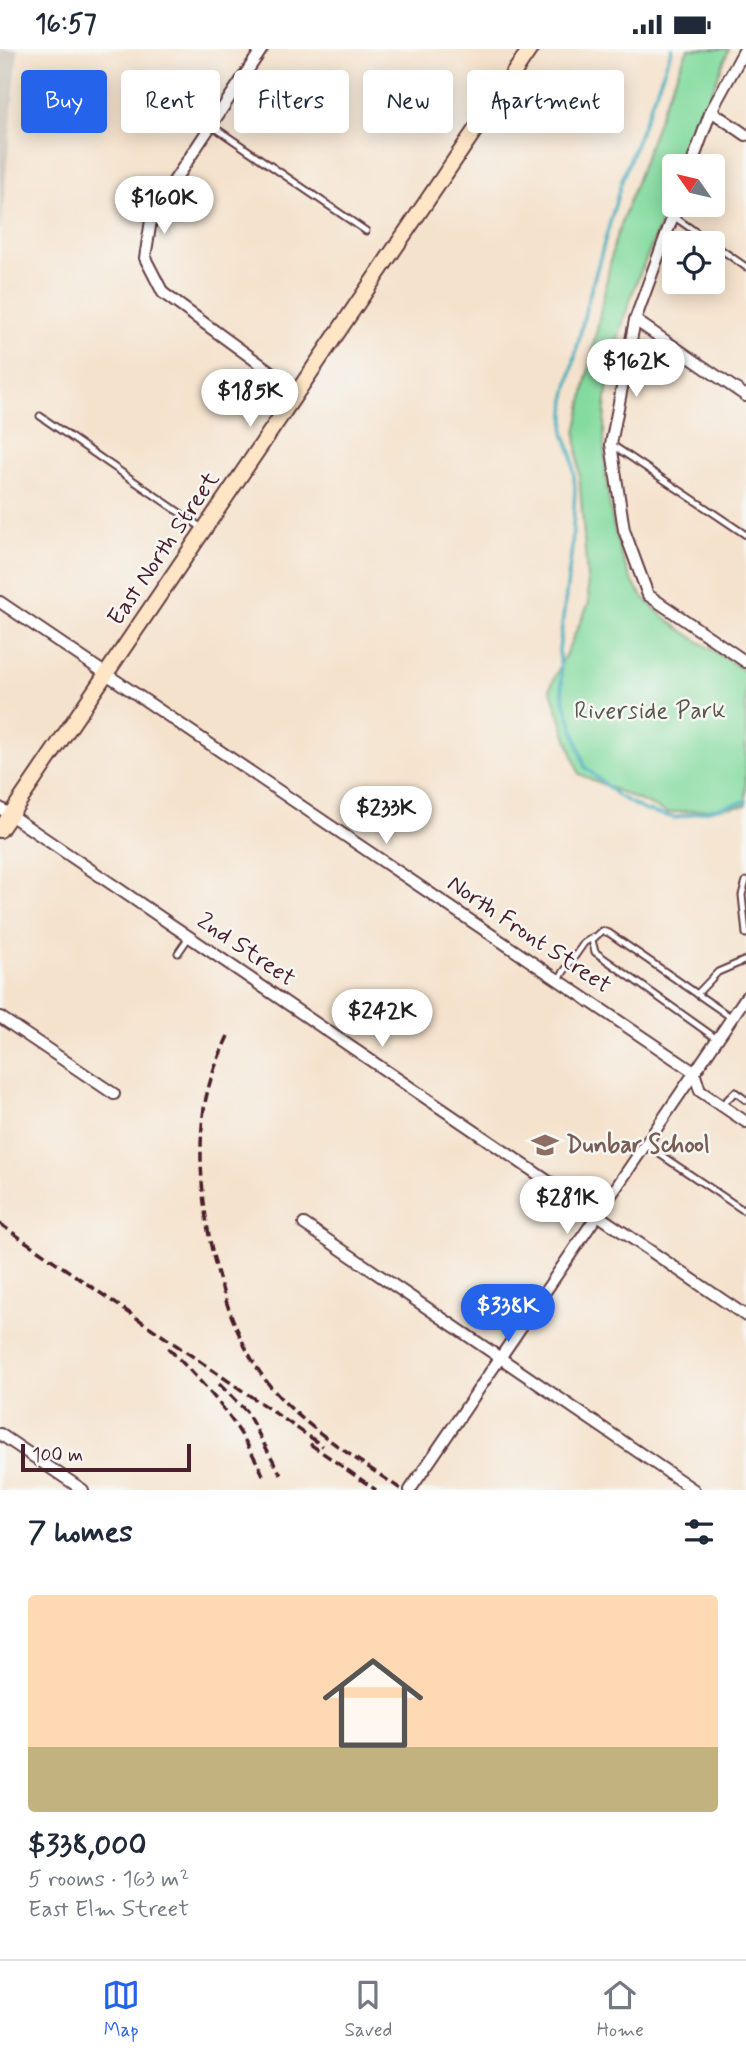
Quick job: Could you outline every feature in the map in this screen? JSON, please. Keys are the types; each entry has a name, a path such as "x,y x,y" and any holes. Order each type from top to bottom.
{"street":[{"path":"220,112 262,49"},
{"name":"East North Street","path":"0,830 5,811 107,676 203,529 530,49"},
{"path":"695,154 711,111 745,49"},
{"path":"711,111 746,135"},
{"path":"206,133 152,214 145,258 163,293 297,391"},
{"path":"672,217 635,320 611,444 624,530 648,595 746,662"},
{"path":"635,320 746,396"},
{"name":"North Front Street","path":"0,602 694,1072 700,1091 746,1122"},
{"name":"2nd Street","path":"5,811 746,1317"},
{"path":"410,1490 503,1359 746,997"},
{"path":"0,1017 114,1094"},
{"path":"304,1224 695,1490"},
{"path":"0,1434 83,1490"}],"lane":[{"path":"220,131 366,231"},
{"path":"684,217 746,267"},
{"path":"40,416 203,529"},
{"path":"611,444 746,535"},
{"path":"746,881 742,895 746,934"},
{"path":"558,980 584,943 601,931 609,933 732,1018"},
{"path":"595,935 592,940 595,953 717,1039"},
{"path":"178,953 189,937"},
{"path":"697,994 718,972 746,960"},
{"path":"722,1105 735,1092 746,1100"},
{"path":"646,1145 746,1212"}],"shaded area":[{"path":"0,49 18,49 0,239"}],"green space":[{"name":"Riverside Park","path":"688,49 729,49 687,154 662,154 663,217 626,313 611,368 606,402 605,455 611,512 624,563 634,584 643,597 669,621 746,672 746,805 668,813 579,774 550,688 589,603 576,433 614,244 665,101"}],"waterway":[{"path":"672,49 622,180 587,304 566,396 564,433 572,455 575,489 572,547 559,650 563,696 585,767 618,796 644,810 675,818 746,801"}],"railway":[{"path":"228,1036 206,1096 201,1150 207,1224 226,1300 256,1367 276,1393 320,1433 402,1490"},
{"path":"0,1224 323,1446"},
{"path":"168,1348 223,1409 245,1440 265,1479"},
{"path":"219,1384 246,1411 281,1475"},
{"path":"310,1444 376,1490"}],"place":[{"name":"Dunbar School","path":"545,1145"}]}
